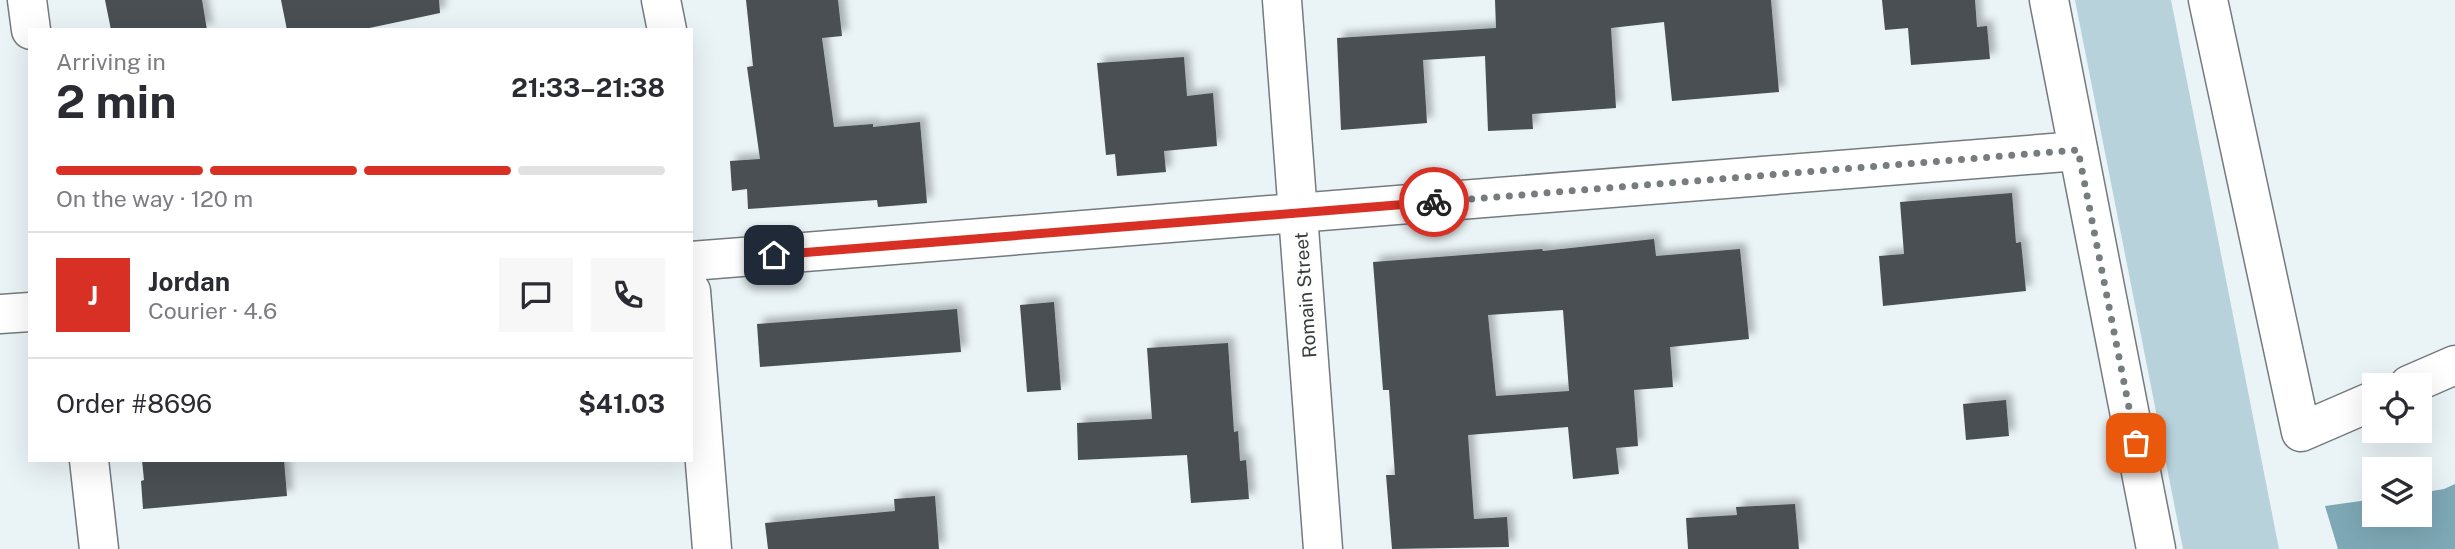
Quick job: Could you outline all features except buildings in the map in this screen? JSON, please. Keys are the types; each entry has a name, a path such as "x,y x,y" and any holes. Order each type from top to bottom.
{"street":[{"path":"27,0 31,28"},
{"path":"661,0 667,28"},
{"name":"Romain Street","path":"1282,0 1323,549"},
{"path":"2049,0 2157,549"},
{"path":"2208,0 2301,432 2362,406"},
{"path":"693,261 2078,150"},
{"path":"0,314 28,312"},
{"path":"693,316 712,549"},
{"path":"2432,375 2455,365"},
{"path":"89,462 99,549"}],"shaded area":[{"path":"2075,0 2171,0 2279,549 2183,549"},
{"path":"2455,484 2455,549 2338,549 2325,506 2362,501 2362,527 2432,527 2432,491"}],"way so far":[{"path":"1434,202 2078,150 2136,443"}],"route":[{"path":"774,255 1434,202"}]}
